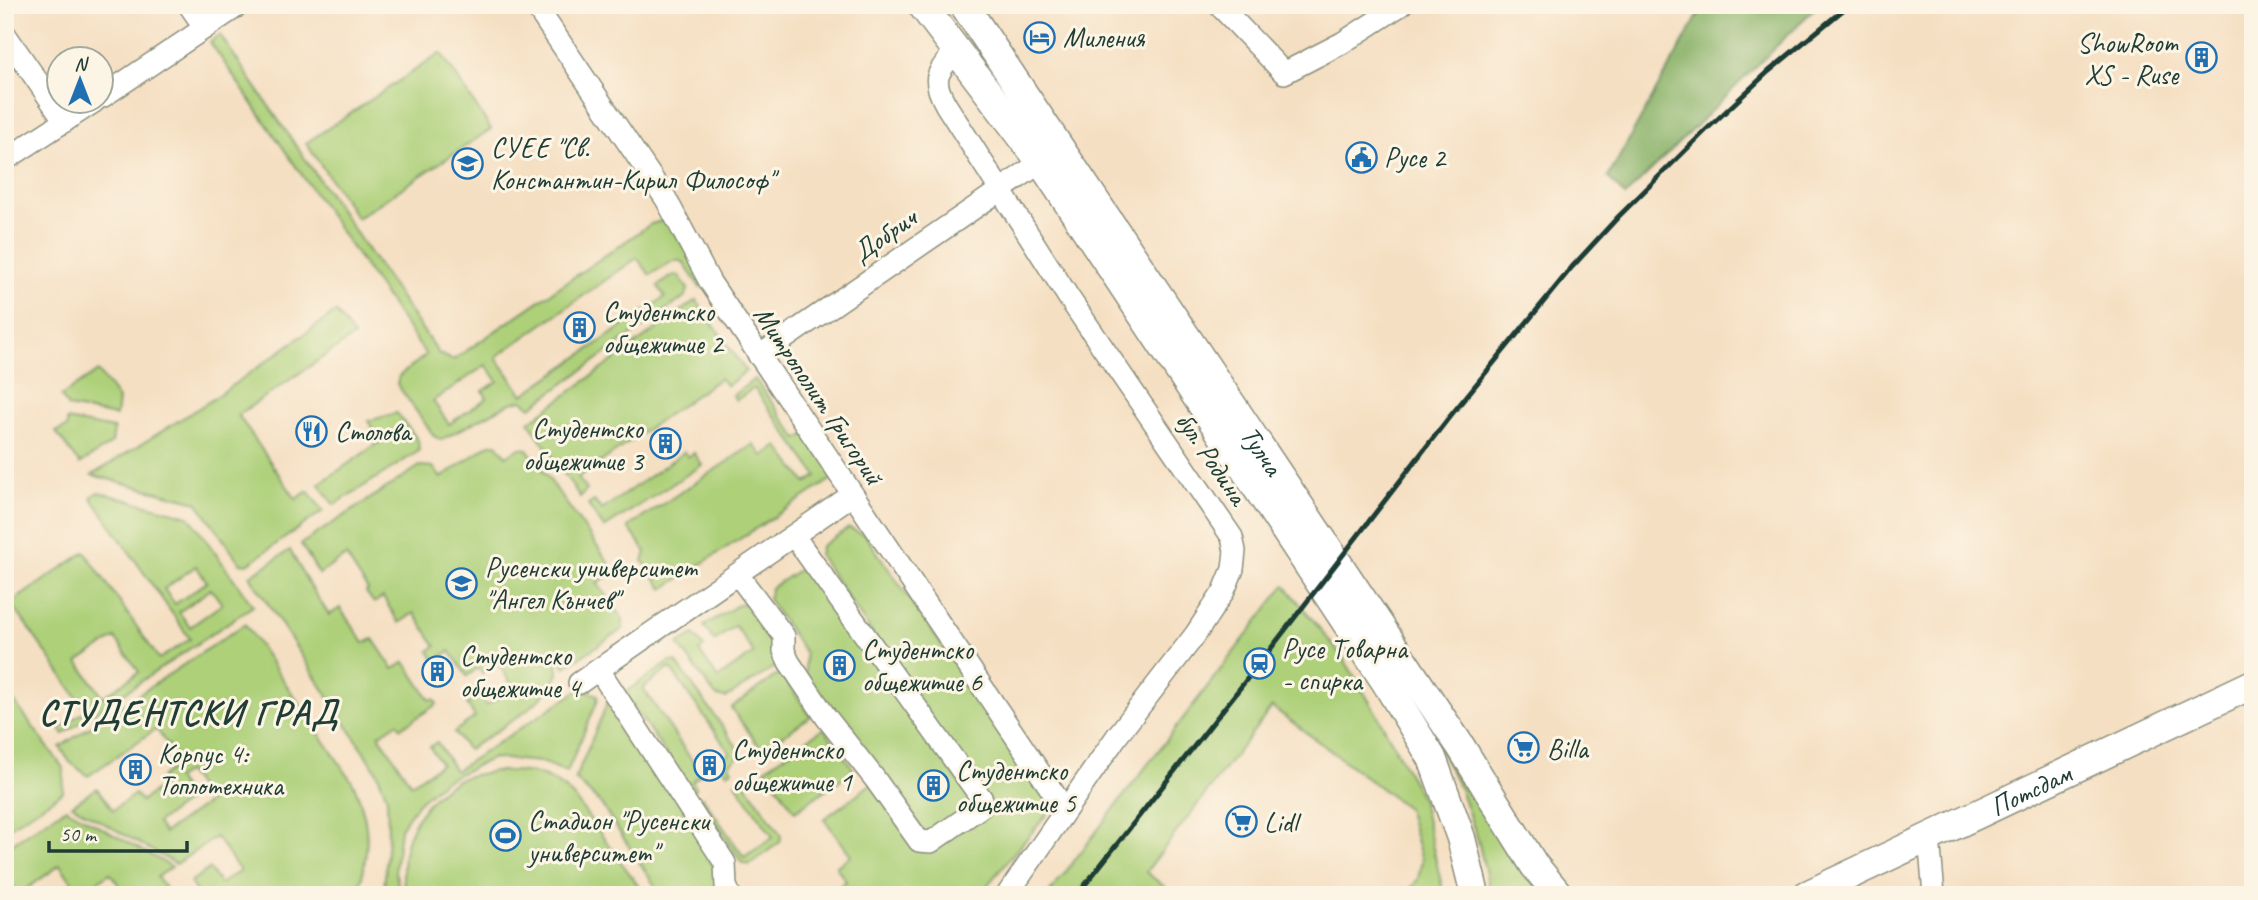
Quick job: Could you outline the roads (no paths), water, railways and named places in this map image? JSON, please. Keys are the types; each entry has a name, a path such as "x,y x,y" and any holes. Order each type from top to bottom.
{"main road":[{"name":"Тулча","path":"922,5 1041,162 1357,637 1432,758 1461,838 1475,895"},
{"name":"Тулча","path":"964,5 1461,747 1534,865 1559,895"},
{"name":"Потсдам","path":"1807,895 2253,684"}],"street":[{"path":"189,5 205,28"},
{"path":"116,88 239,5"},
{"name":"Митрополит Григорий","path":"535,5 666,198 710,282 1065,810"},
{"path":"1219,5 1284,73 1342,43 1401,5"},
{"path":"5,34 65,121"},
{"name":"бул. Родина","path":"956,50 937,75 936,88 1069,299 1232,537 1235,551 1233,569 1224,591 1195,635 1117,736 1007,895"},
{"path":"5,160 73,116"},
{"name":"Добрич","path":"759,356 1041,162"},
{"path":"579,683 852,495"},
{"path":"738,575 784,636 789,662 826,717 876,779 919,841 931,842 981,807 982,799 794,536"},
{"path":"599,670 726,863 726,886 730,895"},
{"path":"1928,837 1934,895"}],"railway":[{"path":"1077,895 1447,420 1572,267 1707,129 1768,72 1849,5"}],"place":[{"name":"Миления","path":"1040,37"},
{"name":"ShowRoom XS - Ruse","path":"2201,58"},
{"name":"Русе 2","path":"1361,157"},
{"name":"СУЕЕ \"Св. Константин-Кирил Философ\"","path":"468,163"},
{"name":"Студентско общежитие 2","path":"580,327"},
{"name":"Столова","path":"312,431"},
{"name":"Студентско общежитие 3","path":"666,444"},
{"name":"Русенски университет \"Ангел Кънчев\"","path":"462,583"},
{"name":"Русе Товарна - спирка","path":"1259,664"},
{"name":"Студентско общежитие 6","path":"839,665"},
{"name":"Студентско общежитие 4","path":"437,671"},
{"name":"Billa","path":"1524,748"},
{"name":"Студентско общежитие 1","path":"709,765"},
{"name":"Корпус 4: Топлотехника","path":"135,769"},
{"name":"Студентско общежитие 5","path":"933,786"},
{"name":"Lidl","path":"1241,822"},
{"name":"Стадион \"Русенски университет\"","path":"505,836"}],"district":[{"name":"СТУДЕНТСКИ ГРАД","path":"189,712"}]}
